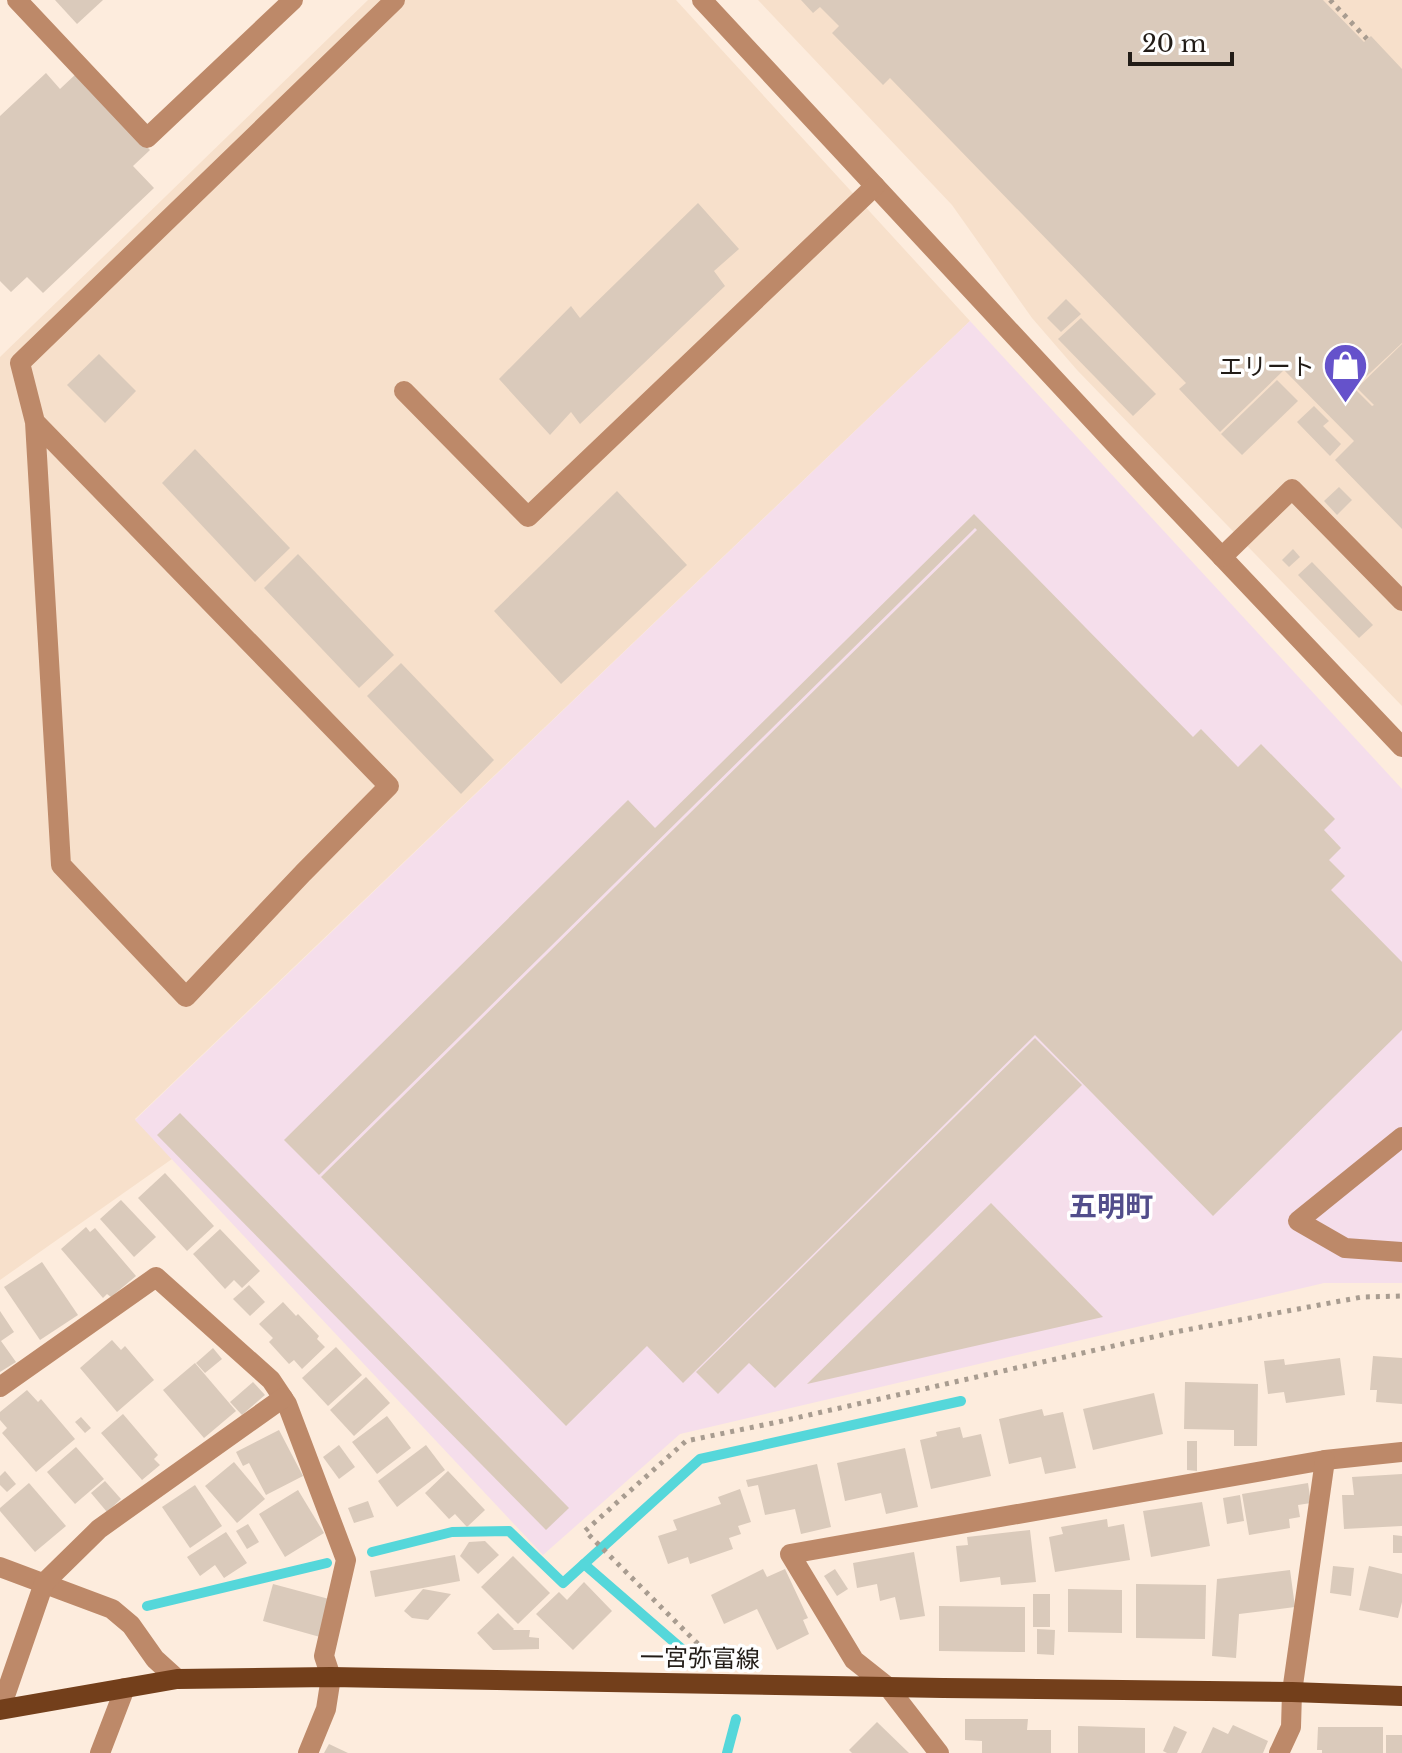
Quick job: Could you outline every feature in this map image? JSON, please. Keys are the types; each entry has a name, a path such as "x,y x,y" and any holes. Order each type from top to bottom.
{"main road":[{"name":"一宮弥富線","path":"0,1710 177,1679 331,1677 1402,1696"}],"street":[{"path":"17,0 147,138 293,0"},
{"path":"35,422 389,786 186,997 61,865 35,422 20,363 395,0"},
{"path":"702,0 1402,747"},
{"path":"404,391 528,517 875,186"},
{"path":"1222,557 1292,489 1402,601"},
{"path":"1402,1137 1298,1221 1345,1248 1402,1252"},
{"path":"0,1387 156,1277 271,1380 287,1404 346,1560 324,1656 331,1677 326,1709 308,1753"},
{"path":"0,1702 6,1693 44,1583 99,1529 283,1398"},
{"path":"939,1753 888,1687 854,1660 790,1554 1325,1460 1402,1452"},
{"path":"1279,1753 1291,1727 1292,1692 1325,1460"},
{"path":"0,1567 112,1609 131,1625 155,1659 177,1679"},
{"path":"100,1753 125,1688"}],"path":[{"path":"1330,0 1367,39"},
{"path":"714,1660 585,1531 686,1441 1175,1332 1362,1297 1402,1296"}],"shaded area":[{"path":"368,0 676,0 970,321 135,1119 172,1159 0,1280 0,357"},
{"path":"758,0 1402,0 1402,706 1077,370 1032,318 952,205"},
{"path":"970,321 1402,789 1402,1283 1324,1283 680,1434 543,1555 135,1120"}],"building":[{"path":"55,0 103,0 77,24"},
{"path":"801,0 1323,0 1364,42 1371,36 1402,69 1402,343 1354,388 1374,405 1357,388 1402,344 1402,529 1335,460 1354,441 1284,370 1220,432 1179,389 1186,383 890,78 883,85 832,33 839,26 820,7 813,13"},
{"path":"46,73 60,89 77,73 150,150 133,166 154,188 43,293 27,277 11,292 0,281 0,116"},
{"path":"698,203 739,249 714,271 725,286 580,424 571,412 550,435 499,379 571,306 580,318"},
{"path":"1066,299 1081,314 1061,332 1047,318"},
{"path":"1081,318 1156,394 1133,416 1058,339"},
{"path":"99,354 136,391 105,423 67,385"},
{"path":"1277,380 1298,401 1242,455 1221,434"},
{"path":"1314,406 1329,421 1323,426 1341,444 1330,456 1297,422"},
{"path":"195,449 290,548 255,582 162,483"},
{"path":"1339,487 1352,500 1337,515 1324,501"},
{"path":"617,491 687,565 561,684 494,611"},
{"path":"974,514 1193,737 1201,729 1238,767 1261,744 1335,819 1324,830 1341,848 1329,860 1345,876 1331,890 1402,962 1402,1030 1213,1216 1035,1035 683,1383 647,1346 566,1426 321,1177 977,530 975,528 319,1175 284,1140 628,800 655,828"},
{"path":"1293,549 1300,557 1289,567 1282,560"},
{"path":"298,554 394,655 359,688 264,588"},
{"path":"1312,562 1373,625 1359,638 1298,575"},
{"path":"401,663 494,760 461,794 367,696"},
{"path":"1035,1038 1082,1085 775,1388 749,1363 718,1394 696,1372"},
{"path":"180,1113 569,1508 546,1530 157,1135"},
{"path":"165,1173 214,1226 187,1251 138,1198"},
{"path":"121,1200 156,1237 134,1257 100,1219"},
{"path":"991,1203 1103,1317 807,1384"},
{"path":"86,1227 90,1232 95,1228 136,1276 111,1297 107,1294 103,1298 61,1249"},
{"path":"220,1229 260,1271 242,1288 234,1280 225,1289 193,1254"},
{"path":"42,1262 78,1315 40,1340 4,1287"},
{"path":"249,1285 265,1302 250,1316 233,1299"},
{"path":"283,1302 319,1336 317,1339 325,1347 302,1369 294,1360 289,1364 269,1342 273,1338 259,1324"},
{"path":"0,1311 14,1332 1,1341 16,1362 0,1372"},
{"path":"112,1340 121,1350 125,1346 154,1380 117,1412 80,1368"},
{"path":"336,1347 362,1375 328,1406 302,1378"},
{"path":"213,1348 222,1359 205,1373 196,1363"},
{"path":"1373,1356 1402,1358 1402,1404 1376,1402 1377,1390 1370,1390"},
{"path":"1340,1358 1345,1395 1286,1403 1284,1392 1268,1394 1264,1361 1284,1359 1285,1365"},
{"path":"195,1363 236,1411 204,1438 163,1390"},
{"path":"366,1377 390,1403 354,1436 330,1410"},
{"path":"253,1382 265,1395 242,1415 230,1402"},
{"path":"1185,1382 1258,1384 1257,1446 1234,1446 1234,1430 1184,1429"},
{"path":"27,1390 38,1402 41,1399 75,1439 36,1472 2,1433 7,1428 0,1420 0,1412"},
{"path":"1154,1393 1163,1434 1093,1450 1083,1409"},
{"path":"1042,1409 1044,1416 1063,1412 1076,1468 1045,1474 1041,1457 1009,1464 999,1419"},
{"path":"123,1414 158,1455 154,1459 160,1465 142,1480 101,1433"},
{"path":"387,1416 411,1448 377,1474 352,1442"},
{"path":"81,1417 91,1428 85,1433 75,1422"},
{"path":"960,1427 963,1438 981,1434 991,1476 931,1489 920,1440 937,1436 936,1432"},
{"path":"279,1430 303,1476 266,1495 249,1463 243,1466 236,1452"},
{"path":"1187,1441 1197,1441 1197,1471 1187,1470"},
{"path":"339,1445 355,1467 339,1479 323,1457"},
{"path":"426,1445 445,1470 397,1507 378,1481"},
{"path":"76,1447 104,1479 75,1504 47,1472"},
{"path":"905,1448 918,1507 886,1514 881,1493 845,1501 837,1463"},
{"path":"234,1462 265,1499 237,1523 205,1486"},
{"path":"817,1464 831,1527 801,1534 795,1509 765,1515 758,1485 748,1487 746,1480"},
{"path":"5,1471 16,1484 7,1492 0,1485 0,1476"},
{"path":"448,1471 485,1510 467,1527 455,1514 449,1519 425,1493"},
{"path":"1402,1474 1402,1526 1344,1529 1342,1495 1354,1495 1352,1477"},
{"path":"105,1481 121,1499 107,1512 91,1493"},
{"path":"29,1483 66,1526 35,1552 0,1511"},
{"path":"1308,1483 1311,1503 1298,1505 1300,1517 1289,1519 1290,1528 1249,1535 1242,1494"},
{"path":"195,1485 222,1526 190,1548 162,1507"},
{"path":"740,1489 751,1522 738,1526 741,1534 729,1538 733,1549 690,1564 688,1557 668,1564 658,1536 677,1530 673,1520 721,1504 718,1497"},
{"path":"298,1490 324,1533 285,1557 259,1514"},
{"path":"1240,1495 1244,1521 1227,1524 1223,1498"},
{"path":"368,1501 374,1517 354,1523 348,1508"},
{"path":"1202,1502 1210,1546 1151,1557 1143,1511"},
{"path":"1107,1519 1108,1527 1124,1524 1130,1560 1055,1572 1049,1537 1063,1534 1061,1527"},
{"path":"248,1524 259,1542 247,1549 236,1531"},
{"path":"1030,1530 1036,1582 1001,1585 1000,1577 960,1582 956,1546 968,1545 967,1537"},
{"path":"226,1532 247,1563 224,1578 215,1565 200,1576 187,1557"},
{"path":"1393,1535 1402,1536 1402,1553 1393,1553"},
{"path":"485,1541 499,1555 478,1574 460,1556 469,1542"},
{"path":"914,1552 925,1616 900,1620 895,1597 880,1601 877,1584 857,1588 853,1563"},
{"path":"455,1555 460,1581 375,1597 370,1571"},
{"path":"513,1556 550,1593 518,1624 481,1587"},
{"path":"1333,1566 1354,1568 1351,1596 1330,1593"},
{"path":"1369,1566 1402,1574 1402,1602 1398,1618 1359,1610"},
{"path":"763,1569 767,1577 785,1569 808,1618 803,1620 809,1634 777,1650 757,1609 724,1624 711,1595"},
{"path":"835,1569 848,1589 837,1596 824,1576"},
{"path":"1290,1570 1295,1607 1239,1614 1236,1658 1212,1656 1217,1579"},
{"path":"584,1582 612,1611 573,1650 536,1614 559,1592 567,1600"},
{"path":"273,1584 329,1599 320,1637 263,1621"},
{"path":"1136,1584 1206,1585 1205,1639 1136,1638"},
{"path":"423,1589 451,1594 428,1620 412,1618 404,1611"},
{"path":"1068,1589 1122,1590 1122,1633 1068,1632"},
{"path":"1033,1594 1050,1594 1050,1627 1033,1627"},
{"path":"939,1606 1025,1607 1025,1652 939,1651"},
{"path":"498,1613 513,1630 530,1630 529,1637 539,1638 539,1649 493,1650 477,1633"},
{"path":"1037,1629 1055,1630 1054,1655 1037,1654"},
{"path":"965,1719 1028,1719 1027,1730 1051,1730 1051,1753 982,1753 982,1741 965,1740"},
{"path":"877,1722 909,1753 852,1753 849,1750"},
{"path":"1233,1725 1268,1741 1263,1753 1201,1753 1213,1727 1228,1734"},
{"path":"1078,1726 1145,1728 1145,1753 1078,1753"},
{"path":"1174,1726 1187,1732 1177,1753 1167,1753 1163,1751"},
{"path":"1318,1727 1383,1727 1383,1753 1322,1753 1322,1750 1317,1750"},
{"path":"1386,1735 1402,1735 1402,1753 1386,1753"},
{"path":"329,1744 348,1753 324,1753"}],"waterway":[{"path":"372,1552 452,1532 509,1531 563,1583 700,1459 961,1401"},
{"path":"147,1606 327,1563"},
{"path":"584,1564 682,1649"},
{"path":"727,1753 736,1719"}],"place":[{"name":"エリート","path":"1346,405"}],"district":[{"name":"五明町","path":"1111,1206"}]}
